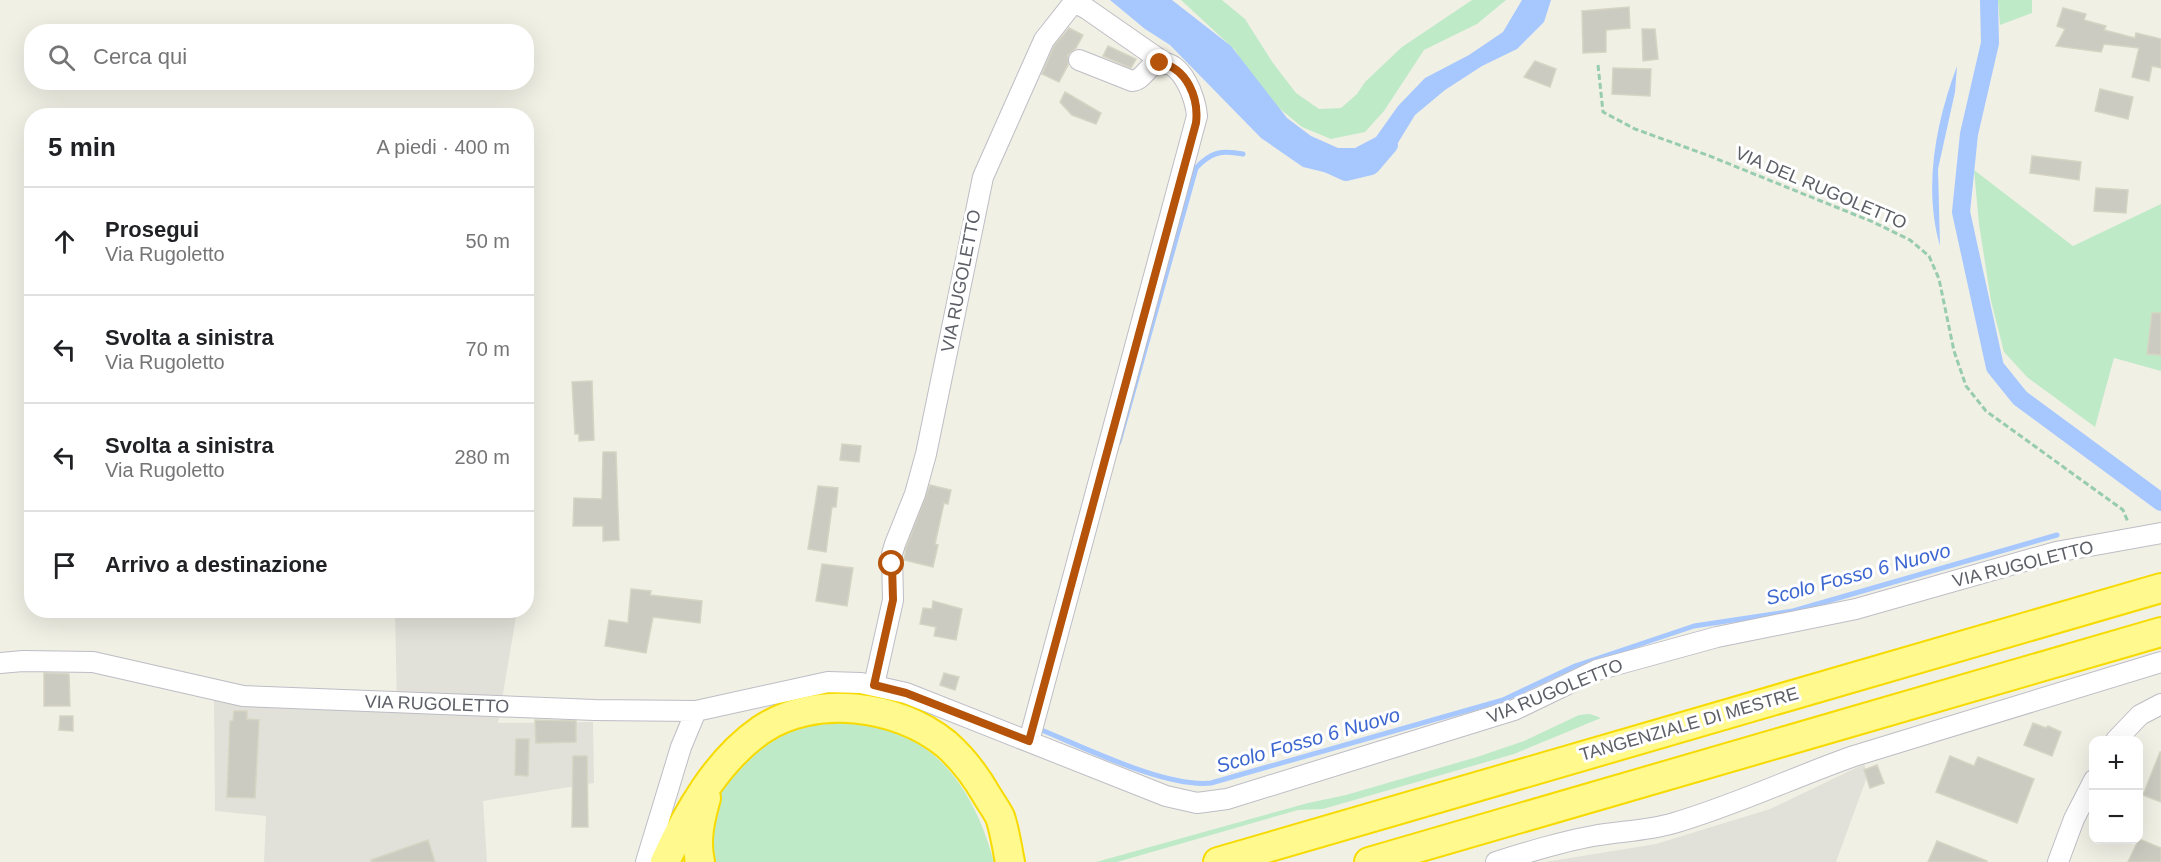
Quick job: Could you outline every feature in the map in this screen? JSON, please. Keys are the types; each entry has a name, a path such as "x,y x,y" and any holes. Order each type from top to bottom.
{"highway":[{"name":"TANGENZIALE DI MESTRE","path":"1218,862 2161,588"},
{"path":"1369,862 2161,632"},
{"path":"665,862 683,822 731,757 762,730 797,714 831,708 863,709 894,715 945,743 966,764 999,817 1010,862"},
{"path":"700,862 699,823 711,782"},
{"path":"1425,862 1469,833"}],"street":[{"name":"VIA RUGOLETTO","path":"874,685 893,600 892,554 915,494 926,454 983,177 1044,40 1074,2 1178,72 1190,87 1196,102 1196,123 1029,741"},
{"path":"1079,60 1132,81 1139,79 1155,64 1166,64"},
{"name":"VIA RUGOLETTO","path":"0,663 93,662 243,696 595,710 696,711 828,682 874,685 906,693 1166,796 1197,803 1227,799 1514,710 1597,670 1717,636 1856,609 2056,552 2161,533"},
{"path":"1496,862 1566,842 1594,836 1643,831 1674,823 1759,794 1854,756 2161,662"},
{"path":"2119,736 2140,715 2161,704"},
{"path":"646,862 681,747 696,711"},
{"path":"2058,862 2074,819 2089,790"}],"path":[{"name":"VIA DEL RUGOLETTO","path":"1598,65 1603,112 1635,129 1707,155 1873,222 1910,240 1929,256 1939,279 1954,351 1966,386 1986,411 2123,510 2134,538"}],"shaded area":[{"path":"395,618 516,618 498,723 593,722 594,783 483,801 487,862 264,862 266,816 215,811 214,699 397,709"},
{"path":"1864,764 1868,774 1836,862 1545,862 1656,844 1770,809"}],"green space":[{"path":"1181,0 1222,0 1245,19 1273,63 1296,93 1319,109 1341,108 1402,47 1472,0 1506,0 1477,24 1424,50 1384,111 1365,132 1331,139 1302,127 1258,91 1235,50"},
{"path":"1998,0 2032,0 2032,13 2000,25"},
{"path":"1974,170 2073,246 2161,204 2161,371 2114,358 2095,427 2027,377 2004,352 1991,301 1979,224"},
{"path":"1590,714 1601,718 1514,754 1323,809 1298,810 1117,862 1096,862 1308,803 1346,795 1477,757 1524,741 1579,715"},
{"path":"847,720 888,727 920,744 936,757 950,771 972,804 994,862 710,862 714,806 723,787 741,763 753,752 781,735 813,725"}],"water":[{"path":"1110,0 1172,0 1231,46 1287,118 1311,136 1338,148 1355,148 1376,137 1398,106 1425,78 1469,55 1503,32 1522,0 1551,0 1544,22 1517,49 1482,66 1445,90 1415,115 1396,146 1366,169 1332,174 1303,167 1261,138 1170,45 1145,29"},
{"path":"1957,66 1955,92 1938,169 1940,246 1933,201 1934,155 1943,109"}],"building":[{"path":"1629,7 1630,28 1606,30 1606,52 1583,53 1582,11"},
{"path":"2063,8 2086,14 2084,20 2106,26 2104,30 2135,38 2136,33 2161,39 2161,68 2152,66 2149,81 2132,77 2139,48 2104,44 2101,52 2056,46 2065,29 2057,26"},
{"path":"1069,28 1083,35 1076,48 1068,55 1068,65 1059,82 1042,74 1054,46"},
{"path":"1642,29 1655,29 1658,59 1643,61"},
{"path":"1108,46 1136,59 1131,68 1103,56"},
{"path":"1535,61 1556,69 1550,87 1524,77"},
{"path":"1613,68 1651,69 1650,96 1612,94"},
{"path":"2100,89 2133,97 2128,119 2095,111"},
{"path":"1065,92 1101,113 1096,124 1072,115 1060,102"},
{"path":"2032,156 2081,162 2079,180 2030,173"},
{"path":"2096,188 2128,190 2126,213 2094,211"},
{"path":"2152,313 2161,313 2161,355 2147,354"},
{"path":"592,381 594,440 579,441 579,434 575,434 572,382"},
{"path":"842,444 861,446 859,462 840,460"},
{"path":"603,452 616,452 619,540 603,541 603,526 573,526 574,498 602,499"},
{"path":"930,485 951,490 948,504 944,503 935,544 938,545 933,567 904,560 906,548"},
{"path":"818,486 838,488 836,507 832,507 826,552 808,549"},
{"path":"822,564 853,568 847,606 816,601"},
{"path":"631,589 651,591 650,595 702,601 700,623 653,617 646,653 605,646 609,620 628,623"},
{"path":"933,601 962,609 956,640 934,636 936,627 920,624 923,608 932,609"},
{"path":"44,673 69,674 70,706 44,706"},
{"path":"944,673 959,677 955,690 940,685"},
{"path":"234,711 247,711 247,719 259,720 255,798 227,797 230,721 233,721"},
{"path":"60,716 73,716 73,731 59,730"},
{"path":"535,720 576,721 576,742 536,743"},
{"path":"2033,723 2061,732 2052,756 2024,745"},
{"path":"516,739 529,739 528,776 515,775"},
{"path":"2160,752 2161,752 2161,802 2143,795"},
{"path":"573,756 587,756 588,827 572,827"},
{"path":"1950,756 1974,766 1978,757 2034,779 2017,823 1936,792"},
{"path":"1877,765 1884,783 1870,788 1864,770"},
{"path":"428,840 435,862 372,862 371,860"},
{"path":"1937,841 1987,861 1987,862 1928,862"},
{"path":"2143,841 2161,848 2161,862 2128,862 2137,844 2143,844"}],"waterway":[{"path":"1989,0 1990,43 1969,134 1961,212 1995,367 2020,398 2161,502"},
{"path":"1324,162 1346,172 1371,166 1389,145"},
{"name":"Scolo Fosso 6 Nuovo","path":"1119,442 1196,168 1212,155 1228,152 1243,154"},
{"name":"Scolo Fosso 6 Nuovo","path":"1040,726 1039,729 1148,773 1192,783 1211,783 1503,700 1575,666 1694,626 1793,611 2057,535"}],"route":[{"path":"892,564 893,600 874,685 906,693 1029,741 1196,123 1196,102 1186,80 1170,66 1160,63"}]}
